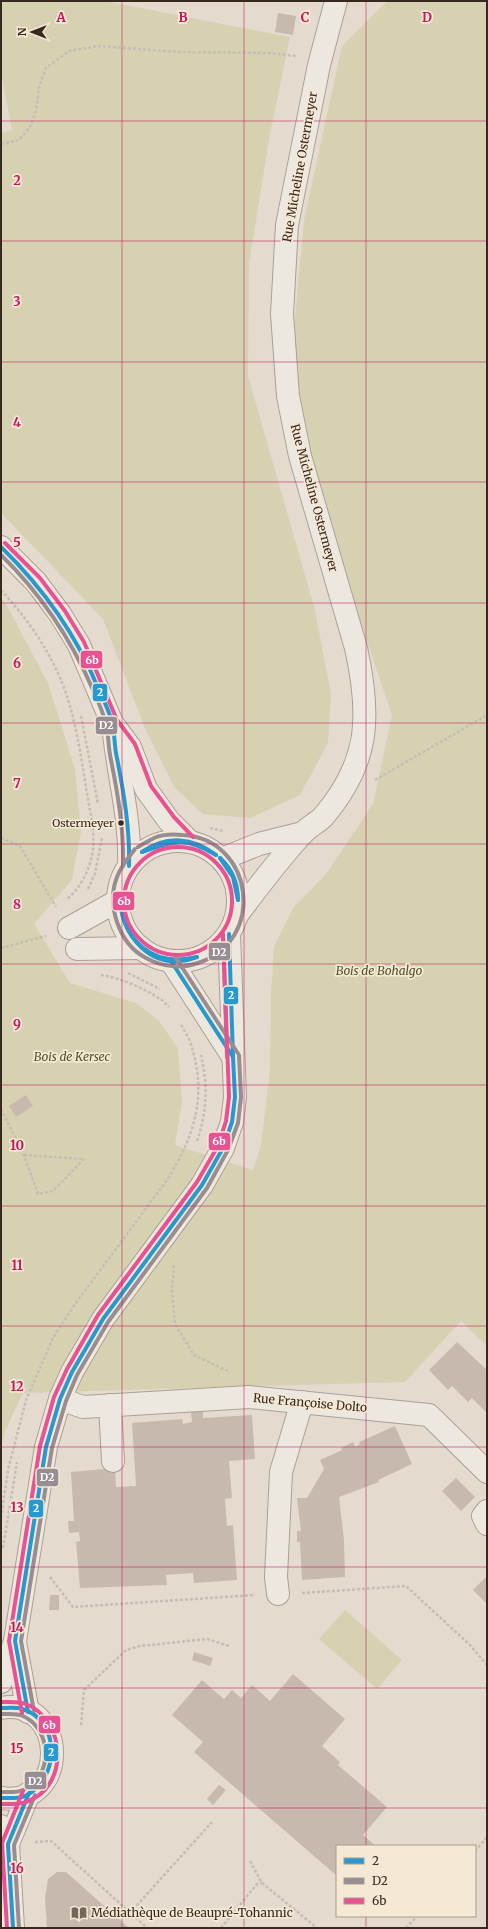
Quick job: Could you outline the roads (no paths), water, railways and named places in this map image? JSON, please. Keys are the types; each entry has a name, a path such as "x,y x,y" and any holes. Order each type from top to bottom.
{"street":[{"name":"Rue Micheline Ostermeyer","path":"233,924 303,833 322,818 340,794 355,770 362,741 366,714 363,680 356,648 300,456 288,396 282,328 288,225 318,65 336,1"},
{"path":"1,547 36,582 60,614 79,645 112,723 130,747 146,789 169,821 189,841"},
{"path":"112,723 115,752 122,784 130,840 129,866"},
{"name":"Rue Micheline Ostermeyer","path":"222,859 260,844 303,833"},
{"path":"1,1682 15,1641 46,1447 60,1399 72,1372 103,1318 202,1185 223,1148 232,1122 235,1097 233,1057 233,924 239,895 234,876 222,859 207,847 189,841 172,840 155,845 140,853 129,866 120,884 118,900 122,919 130,936 141,948 155,957 171,961 188,961 204,956 218,946 233,924"},
{"path":"65,918 118,900"},
{"path":"77,949 141,948"},
{"path":"171,961 233,1057"},
{"name":"Rue Françoise Dolto","path":"60,1399 83,1407 249,1397 429,1415 487,1472"},
{"path":"278,1594 276,1576 281,1472 302,1402"},
{"path":"110,1405 113,1461"},
{"path":"487,1511 483,1516 487,1524"},
{"path":"15,1641 28,1712"},
{"path":"1,1708 16,1708 28,1712 39,1719 47,1730 53,1744 53,1759 49,1773 40,1785 29,1793 16,1798 1,1798"},
{"path":"13,1928 4,1835 29,1793"}],"place":[{"name":"Ostermeyer","path":"121,823"},
{"name":"Médiathèque de Beaupré-Tohannic","path":"79,1913"}],"park label":[{"name":"Bois de Bohalgo","path":"379,971"},
{"name":"Bois de Kersec","path":"72,1057"}]}
